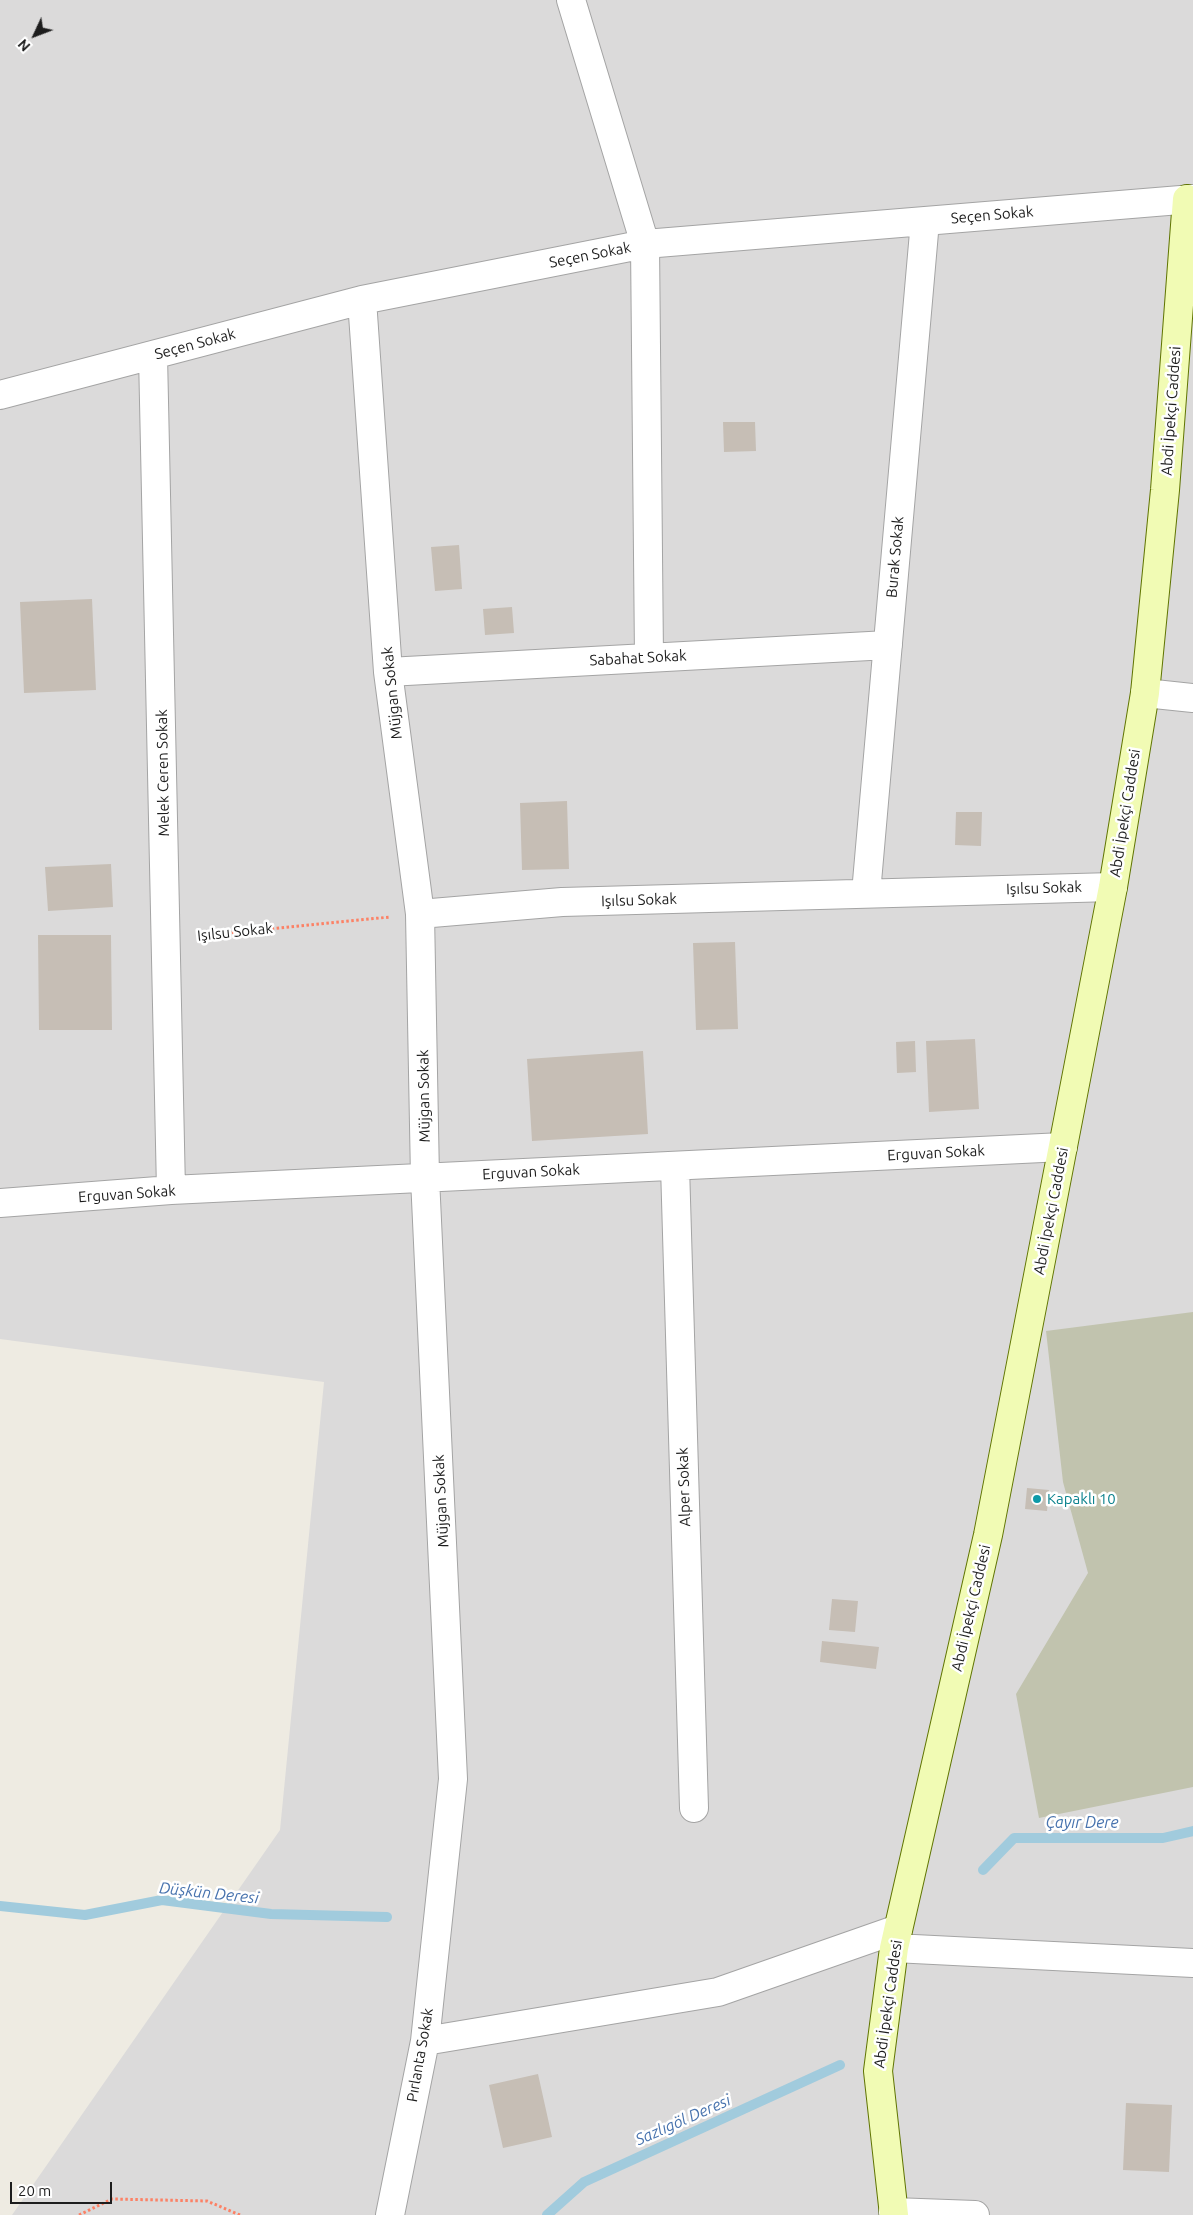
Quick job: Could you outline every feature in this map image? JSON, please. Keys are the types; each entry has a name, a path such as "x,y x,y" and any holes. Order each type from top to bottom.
{"street":[{"path":"571,0 645,244 649,658"},
{"name":"Seçen Sokak","path":"0,395 362,300 645,244 1190,199"},
{"name":"Abdi İpekçi Caddesi","path":"893,2213 878,2071 896,1938 988,1535 1113,886 1145,693 1165,490 1190,199"},
{"name":"Burak Sokak","path":"866,893 925,221"},
{"name":"Müjgan Sokak","path":"362,300 388,672 420,914 425,1178 454,1779 441,1894"},
{"name":"Melek Ceren Sokak","path":"153,355 171,1190"},
{"name":"Sabahat Sokak","path":"388,672 888,645"},
{"path":"1145,693 1193,698"},
{"name":"Işılsu Sokak","path":"420,914 562,902 1113,886"},
{"name":"Erguvan Sokak","path":"0,1203 171,1190 1063,1147"},
{"name":"Alper Sokak","path":"674,1166 694,1808"},
{"name":"Pırlanta Sokak","path":"390,2215 425,2041 441,1894"},
{"path":"425,2041 718,1992 896,1938 1193,1963"},
{"path":"893,2213 975,2215"}],"path":[{"name":"Işılsu Sokak","path":"167,939 420,914"},
{"path":"79,2215 112,2200 207,2201 240,2215"}],"shaded area":[{"path":"0,0 1193,0 1193,2215 12,2215 280,1830 324,1382 0,1339"},
{"path":"1193,1312 1193,1787 1039,1818 1016,1694 1088,1573 1063,1482 1046,1331"}],"building":[{"path":"723,422 755,422 756,451 724,452"},
{"path":"459,545 462,589 435,591 431,547"},
{"path":"92,599 96,690 24,693 20,602"},
{"path":"512,607 514,633 485,635 483,609"},
{"path":"567,801 569,869 522,870 520,803"},
{"path":"956,812 982,812 981,846 955,845"},
{"path":"111,864 113,907 48,911 45,867"},
{"path":"38,935 111,935 112,1030 39,1030"},
{"path":"735,942 738,1029 696,1030 693,943"},
{"path":"975,1039 979,1109 929,1112 926,1041"},
{"path":"915,1041 916,1072 897,1073 896,1042"},
{"path":"643,1051 648,1134 532,1141 527,1059"},
{"name":"Kapaklı 10","path":"1027,1488 1049,1490 1047,1511 1025,1509"},
{"path":"832,1599 858,1601 855,1632 829,1630"},
{"path":"822,1641 879,1647 876,1669 820,1662"},
{"path":"538,2074 552,2137 503,2148 489,2085"},
{"path":"1126,2103 1172,2105 1169,2172 1123,2170"}],"waterway":[{"name":"Çayır Dere","path":"983,1870 1014,1838 1163,1838 1193,1831"},
{"name":"Düşkün Deresi","path":"0,1906 85,1915 162,1900 271,1914 387,1917"},
{"name":"Sazlıgöl Deresi","path":"547,2215 584,2182 840,2065"}],"place":[{"name":"Kapaklı 10","path":"1037,1499"}]}
